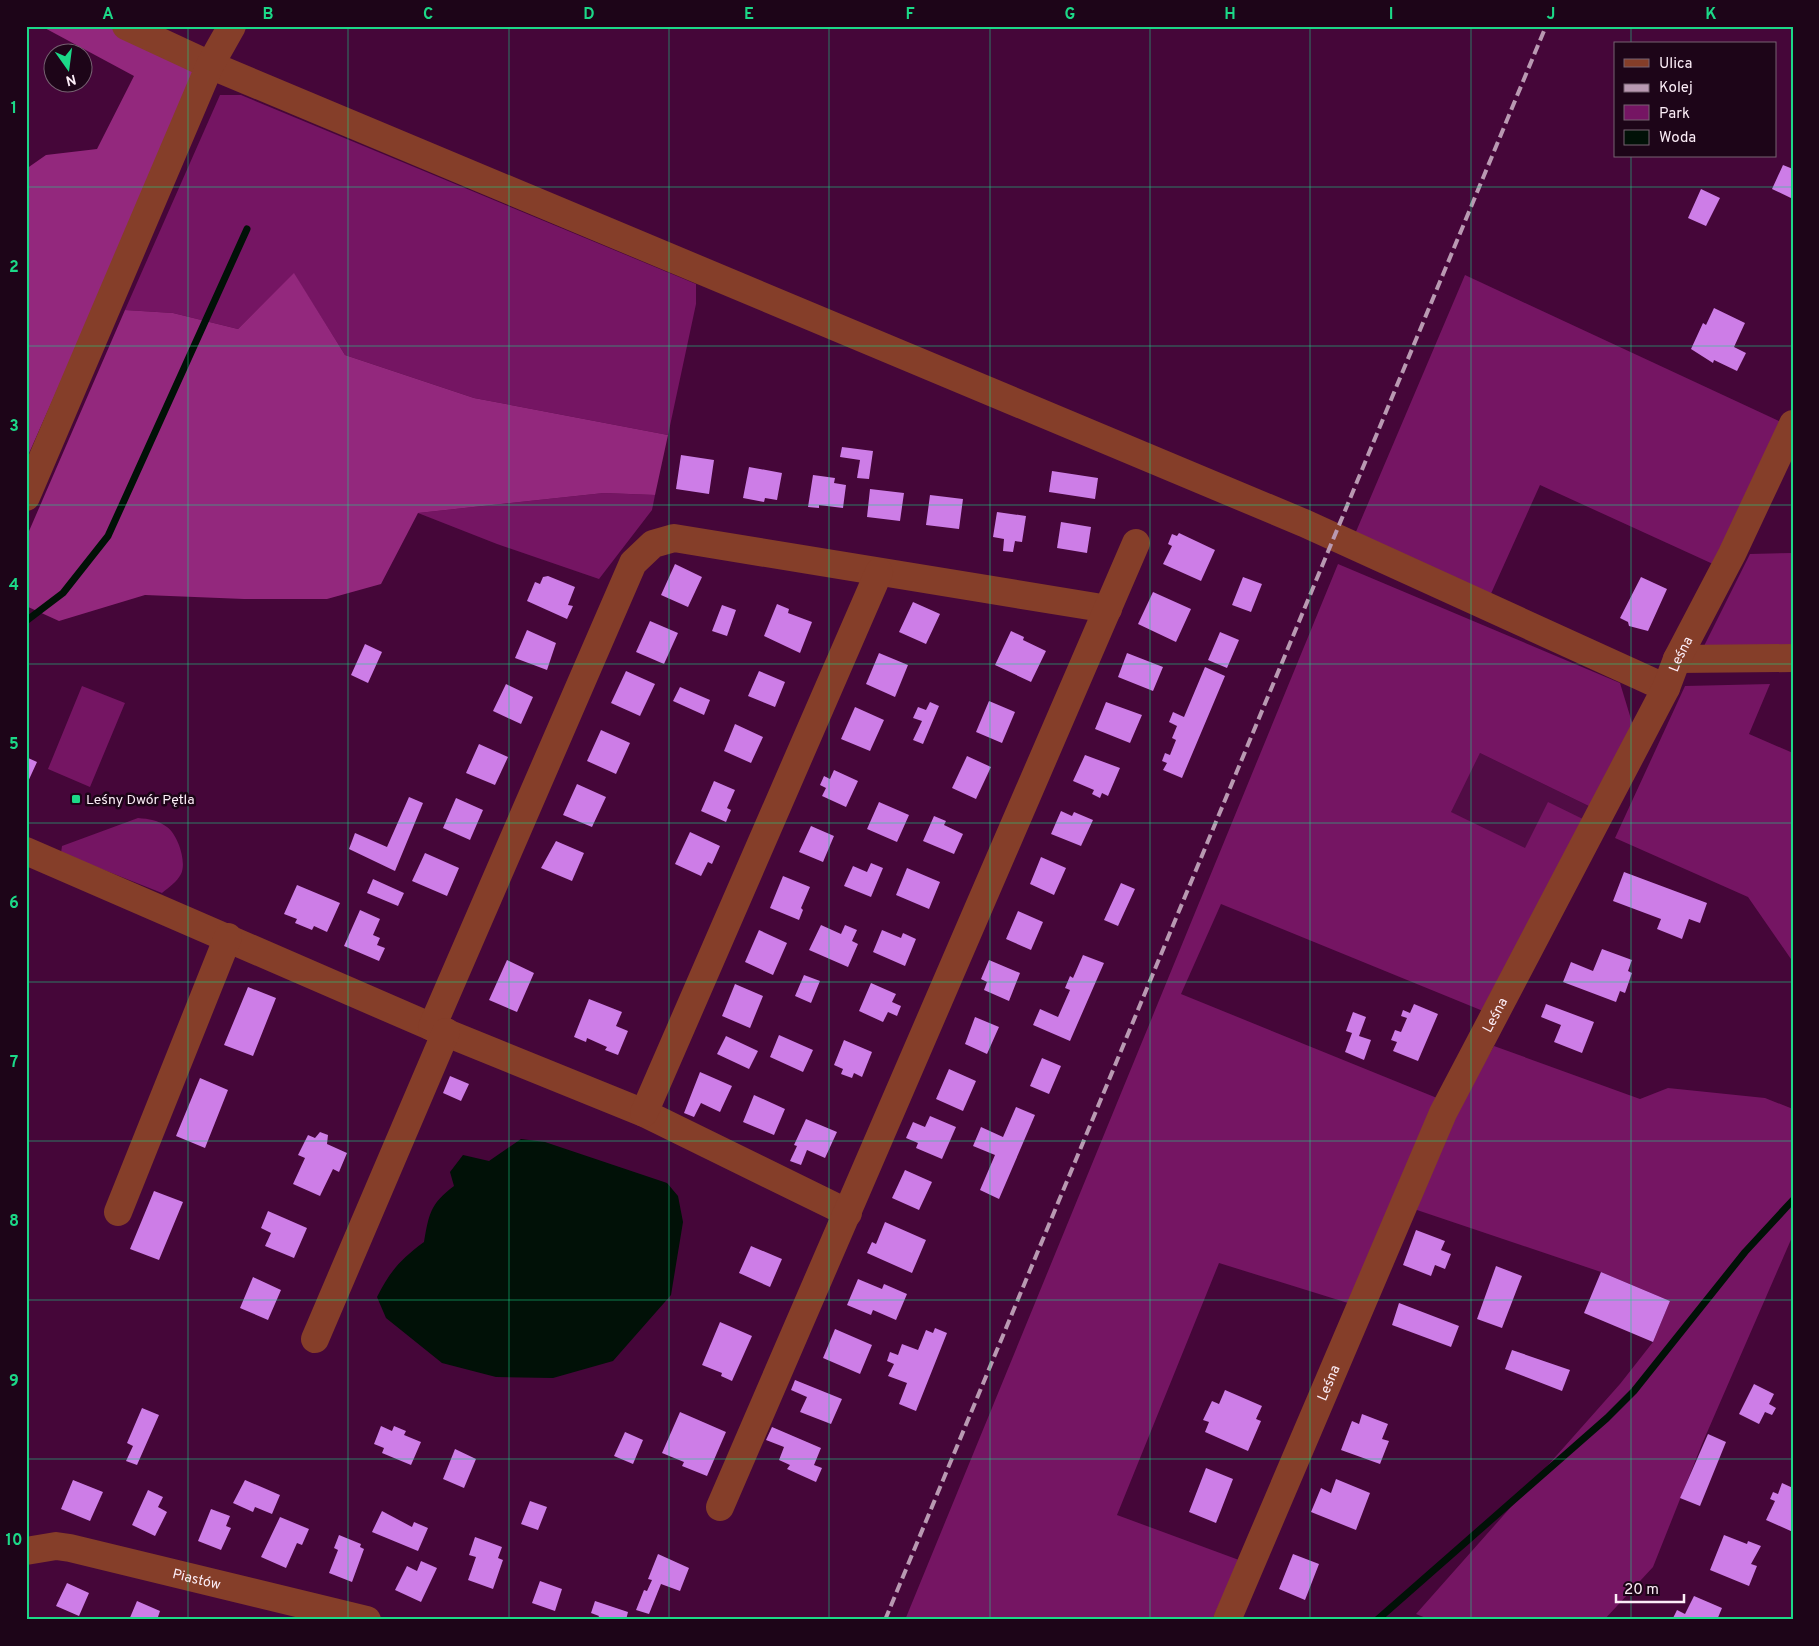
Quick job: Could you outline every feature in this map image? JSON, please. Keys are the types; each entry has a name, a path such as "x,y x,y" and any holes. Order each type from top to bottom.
{"street":[{"path":"126,26 210,66 1304,523 1666,688"},
{"path":"26,497 210,66 232,26"},
{"name":"Leśna","path":"1227,1620 1443,1114 1666,688 1677,659 1732,554 1793,424"},
{"path":"316,1339 439,1030 633,563 653,544 674,538 1108,609"},
{"path":"720,1507 1136,543"},
{"path":"644,1113 880,572"},
{"path":"1677,659 1793,658"},
{"path":"26,852 173,916 228,937 439,1030 644,1113 848,1213"},
{"path":"118,1212 228,937"},
{"name":"Piastów","path":"26,1551 56,1546 70,1548 367,1620"}],"shaded area":[{"path":"41,26 111,26 199,70 26,460 26,169 46,155 97,149 134,76 92,53 92,42 71,42"},
{"path":"294,273 345,355 474,398 668,435 655,495 604,493 418,513 381,584 327,599 244,599 145,595 59,621 26,606 26,538 125,310 173,313 238,329"},
{"path":"1480,753 1595,809 1589,822 1525,849 1450,812"}],"green space":[{"path":"220,95 241,95 696,284 696,304 668,435 474,398 345,355 294,274 238,329 173,313 125,310"},
{"path":"1465,275 1781,422 1713,564 1540,485 1489,598 1355,534"},
{"path":"604,493 655,495 652,510 599,579 497,544 418,513"},
{"path":"1793,553 1793,651 1704,646 1750,554"},
{"path":"1338,564 1620,683 1634,729 1595,809 1480,753 1451,812 1525,848 1548,802 1589,822 1483,1011 1221,904 1181,994 1437,1098 1348,1303 1219,1263 1117,1515 1239,1560 1212,1620 905,1620"},
{"path":"1770,684 1749,734 1793,753 1793,962 1748,897 1615,838 1685,686"},
{"path":"82,686 125,703 90,787 48,769"},
{"path":"138,818 150,819 164,825 171,831 178,842 183,869 175,882 162,893 61,853 62,846"},
{"path":"1494,1046 1640,1099 1668,1088 1765,1098 1793,1109 1793,1235 1702,1444 1653,1567 1604,1620 1431,1620 1416,1614 1620,1384 1653,1342 1670,1301 1601,1272 1414,1209 1453,1116"}],"water":[{"path":"521,1139 545,1142 667,1183 678,1196 683,1222 671,1295 613,1361 553,1378 496,1377 442,1363 386,1318 377,1297 397,1266 424,1242 432,1210 440,1198 454,1186 450,1172 463,1155 489,1161"}],"building":[{"path":"1783,165 1793,169 1793,199 1772,189"},
{"path":"1701,189 1720,198 1706,226 1688,218"},
{"path":"1714,308 1745,323 1734,347 1746,353 1737,371 1714,360 1713,363 1691,349 1703,323 1706,325"},
{"path":"842,447 873,451 869,479 857,478 860,460 840,457"},
{"path":"681,455 714,460 709,494 676,489"},
{"path":"749,467 782,473 777,500 765,498 764,502 743,498"},
{"path":"1052,471 1098,478 1095,499 1049,492"},
{"path":"813,475 835,478 834,483 846,485 843,508 819,505 819,508 808,507"},
{"path":"870,489 904,493 900,521 867,517"},
{"path":"930,495 963,499 959,529 926,525"},
{"path":"997,512 1026,516 1022,542 1015,541 1013,552 1003,551 1004,539 993,537"},
{"path":"1061,522 1091,527 1087,553 1057,548"},
{"path":"1179,533 1215,550 1201,581 1163,564 1172,546 1168,544 1172,534 1177,536"},
{"path":"675,564 702,577 688,607 661,595"},
{"path":"548,576 575,587 568,605 573,606 567,619 527,601 535,582 540,584 543,577"},
{"path":"1243,577 1262,584 1251,612 1232,605"},
{"path":"1641,577 1667,589 1648,631 1629,626 1628,622 1620,618"},
{"path":"1153,592 1191,609 1176,642 1138,624"},
{"path":"913,602 940,614 926,644 899,632"},
{"path":"777,604 789,609 788,613 812,622 800,653 764,636"},
{"path":"722,605 736,610 727,636 712,631"},
{"path":"650,621 678,633 664,664 636,652"},
{"path":"527,630 556,643 547,670 515,658"},
{"path":"1011,631 1024,637 1023,640 1046,651 1031,682 995,665"},
{"path":"1220,632 1239,640 1227,668 1208,660"},
{"path":"365,644 382,652 368,683 351,675"},
{"path":"879,653 908,665 895,697 866,684"},
{"path":"1127,653 1163,667 1153,691 1118,677"},
{"path":"1205,667 1225,676 1182,778 1163,770 1167,763 1162,761 1165,753 1170,755 1176,740 1172,738 1177,726 1169,722 1173,712 1184,717"},
{"path":"626,671 655,684 640,716 611,703"},
{"path":"759,671 785,682 775,707 748,696"},
{"path":"506,684 533,697 521,724 493,711"},
{"path":"680,687 710,700 704,715 673,701"},
{"path":"989,701 1015,712 1002,743 976,732"},
{"path":"930,702 939,706 923,744 913,740 922,721 913,718 918,707 926,710"},
{"path":"1106,702 1142,715 1130,743 1095,729"},
{"path":"855,707 884,720 870,751 841,739"},
{"path":"735,724 763,737 751,763 724,751"},
{"path":"601,730 630,743 616,774 587,761"},
{"path":"479,744 508,757 495,785 466,773"},
{"path":"1085,755 1120,768 1108,796 1102,793 1100,798 1092,794 1094,790 1073,781"},
{"path":"967,756 991,767 976,799 952,788"},
{"path":"26,757 37,762 26,786"},
{"path":"834,770 858,781 846,807 822,796 826,788 820,785 824,776 830,779"},
{"path":"714,781 735,790 727,808 731,810 726,822 701,811"},
{"path":"577,784 606,797 592,827 563,815"},
{"path":"409,797 423,803 395,871 349,849 355,833 387,847"},
{"path":"456,798 483,810 470,840 443,828"},
{"path":"879,802 909,815 897,842 867,829"},
{"path":"1061,811 1072,816 1074,812 1093,820 1081,846 1051,834"},
{"path":"934,816 946,821 944,825 963,834 954,854 923,841"},
{"path":"811,826 834,836 823,862 799,852"},
{"path":"690,832 720,846 712,864 708,862 701,876 675,864"},
{"path":"556,841 584,853 572,881 541,868"},
{"path":"425,853 459,868 447,896 412,881"},
{"path":"1041,857 1066,868 1054,895 1030,884"},
{"path":"871,863 883,868 871,897 844,886 853,866 867,872"},
{"path":"907,868 940,882 929,909 896,895"},
{"path":"1624,872 1707,903 1700,923 1689,919 1682,939 1657,929 1661,919 1613,901"},
{"path":"783,876 810,887 801,908 803,910 799,920 770,908"},
{"path":"373,879 404,893 398,906 367,893"},
{"path":"1121,883 1135,889 1118,926 1104,920"},
{"path":"297,885 340,903 327,932 314,926 312,930 295,923 297,919 284,914"},
{"path":"360,910 380,919 373,935 380,938 377,945 385,948 379,961 344,946"},
{"path":"1018,911 1043,922 1031,950 1006,939"},
{"path":"821,925 841,934 845,925 857,930 852,941 858,944 848,967 809,950"},
{"path":"759,930 787,943 773,975 745,962"},
{"path":"882,930 901,938 903,933 916,939 905,966 873,952"},
{"path":"1602,949 1632,960 1628,971 1632,973 1625,993 1620,991 1616,1002 1563,982 1571,962 1593,971"},
{"path":"1083,955 1104,963 1070,1041 1033,1025 1040,1009 1058,1017 1070,990 1065,988 1070,976 1073,978"},
{"path":"507,960 534,973 517,1012 489,1000"},
{"path":"989,960 1020,973 1009,1001 984,990 987,982 981,979"},
{"path":"804,975 820,981 811,1003 795,996"},
{"path":"871,983 896,994 892,1002 901,1006 897,1016 888,1012 883,1022 859,1011"},
{"path":"735,984 763,996 750,1028 722,1016"},
{"path":"248,987 276,998 253,1056 224,1045"},
{"path":"589,999 622,1012 616,1026 628,1031 618,1055 605,1050 607,1047 587,1038 586,1042 574,1037"},
{"path":"1414,1004 1438,1014 1418,1061 1393,1051 1397,1042 1391,1040 1395,1030 1401,1032 1407,1018 1401,1016 1403,1010 1410,1013"},
{"path":"1546,1004 1594,1022 1582,1053 1554,1042 1561,1025 1541,1017"},
{"path":"1353,1012 1366,1017 1359,1036 1371,1040 1364,1060 1345,1052 1352,1033 1346,1031"},
{"path":"975,1017 999,1027 987,1054 965,1044"},
{"path":"779,1035 813,1050 803,1072 770,1057"},
{"path":"726,1036 758,1051 749,1069 717,1054"},
{"path":"844,1040 872,1052 862,1077 854,1073 852,1078 841,1074 843,1069 834,1065"},
{"path":"1042,1058 1061,1066 1049,1094 1030,1086"},
{"path":"949,1069 976,1081 963,1111 936,1099"},
{"path":"700,1072 732,1086 720,1112 701,1103 694,1117 684,1113"},
{"path":"450,1076 469,1084 461,1101 443,1093"},
{"path":"200,1078 228,1090 205,1148 176,1136"},
{"path":"754,1095 785,1109 774,1135 743,1122"},
{"path":"1016,1107 1035,1115 999,1199 980,1190 995,1155 973,1146 981,1127 1003,1137"},
{"path":"930,1116 956,1127 942,1159 916,1148 918,1143 906,1138 913,1122 925,1127"},
{"path":"806,1119 837,1132 825,1158 807,1150 801,1165 790,1161 797,1146 794,1145"},
{"path":"320,1132 328,1135 327,1144 347,1153 339,1172 333,1169 320,1196 293,1184 305,1158 298,1155 308,1135 315,1138"},
{"path":"905,1170 932,1182 919,1210 892,1198"},
{"path":"154,1191 183,1202 159,1260 130,1249"},
{"path":"268,1211 307,1228 294,1258 265,1246 271,1233 261,1228"},
{"path":"885,1222 926,1240 912,1273 867,1253 872,1242 876,1244"},
{"path":"1416,1230 1445,1241 1441,1250 1451,1254 1445,1269 1435,1265 1431,1276 1403,1265"},
{"path":"751,1246 782,1259 770,1287 739,1273"},
{"path":"1496,1266 1522,1276 1502,1328 1477,1319"},
{"path":"1601,1272 1670,1301 1653,1342 1584,1313"},
{"path":"253,1277 281,1290 268,1320 240,1308"},
{"path":"858,1279 882,1289 884,1284 907,1294 896,1320 873,1310 871,1315 847,1305"},
{"path":"1399,1303 1459,1326 1451,1347 1392,1325"},
{"path":"720,1322 752,1336 732,1381 721,1376 722,1373 702,1365"},
{"path":"935,1328 947,1333 916,1411 899,1404 907,1383 888,1376 894,1364 887,1361 890,1352 898,1355 902,1344 918,1350 926,1330 933,1333"},
{"path":"835,1329 872,1345 860,1374 823,1358"},
{"path":"1512,1350 1570,1370 1562,1391 1505,1369"},
{"path":"795,1380 842,1399 831,1424 800,1412 807,1397 791,1390"},
{"path":"1754,1384 1774,1394 1769,1404 1776,1408 1772,1415 1765,1412 1759,1424 1739,1414"},
{"path":"1225,1390 1262,1406 1256,1419 1261,1421 1248,1451 1205,1432 1209,1422 1203,1420 1212,1401 1219,1404"},
{"path":"142,1408 159,1415 137,1465 126,1461 133,1446 127,1443"},
{"path":"680,1412 726,1432 707,1476 682,1466 684,1462 662,1453"},
{"path":"1362,1414 1388,1424 1382,1439 1389,1441 1380,1464 1341,1450 1352,1421 1359,1424"},
{"path":"381,1426 392,1431 394,1426 406,1431 404,1435 421,1442 411,1465 382,1453 384,1448 374,1444"},
{"path":"772,1427 821,1448 814,1465 822,1468 816,1482 787,1469 790,1465 779,1460 784,1447 766,1440"},
{"path":"625,1432 643,1440 633,1464 614,1456"},
{"path":"1708,1434 1726,1442 1700,1506 1680,1498"},
{"path":"455,1449 476,1459 464,1488 443,1479"},
{"path":"1206,1468 1233,1479 1216,1523 1189,1512"},
{"path":"1336,1479 1370,1493 1356,1530 1311,1512 1321,1488 1331,1493"},
{"path":"73,1480 103,1492 90,1521 61,1509"},
{"path":"245,1480 280,1495 272,1514 255,1507 253,1512 233,1503"},
{"path":"1782,1483 1793,1488 1793,1532 1766,1520 1775,1501 1770,1499 1773,1492 1778,1494"},
{"path":"148,1490 163,1497 158,1507 167,1512 155,1536 132,1525"},
{"path":"530,1501 547,1507 538,1530 521,1524"},
{"path":"211,1509 230,1516 226,1526 231,1528 221,1550 198,1541"},
{"path":"382,1511 412,1527 414,1522 428,1528 418,1551 372,1532"},
{"path":"280,1517 309,1529 302,1545 297,1543 286,1568 261,1557"},
{"path":"339,1535 361,1544 360,1547 364,1549 352,1582 329,1573 338,1550 334,1548"},
{"path":"1724,1535 1747,1544 1748,1541 1761,1546 1751,1564 1757,1566 1749,1586 1710,1570"},
{"path":"475,1537 502,1547 498,1558 503,1560 493,1589 468,1580 476,1557 469,1555"},
{"path":"658,1554 689,1568 680,1591 661,1584 649,1614 636,1610 644,1590 647,1591 652,1580 648,1579"},
{"path":"1293,1554 1319,1564 1305,1600 1279,1589"},
{"path":"421,1561 437,1568 421,1602 395,1590 407,1566 417,1571"},
{"path":"540,1581 562,1589 555,1611 532,1603"},
{"path":"67,1583 89,1593 79,1616 56,1606"},
{"path":"1694,1596 1722,1608 1717,1620 1672,1620 1677,1610 1685,1614"},
{"path":"137,1601 160,1611 157,1620 129,1620"},
{"path":"595,1601 628,1612 626,1620 597,1620 599,1616 591,1613"}],"waterway":[{"path":"26,621 63,593 108,536 247,229"},
{"path":"1377,1620 1607,1418 1634,1391 1745,1252 1793,1200"}],"railway":[{"path":"885,1620 1546,26"}],"place":[{"name":"Leśny Dwór Pętla","path":"76,799"}]}
